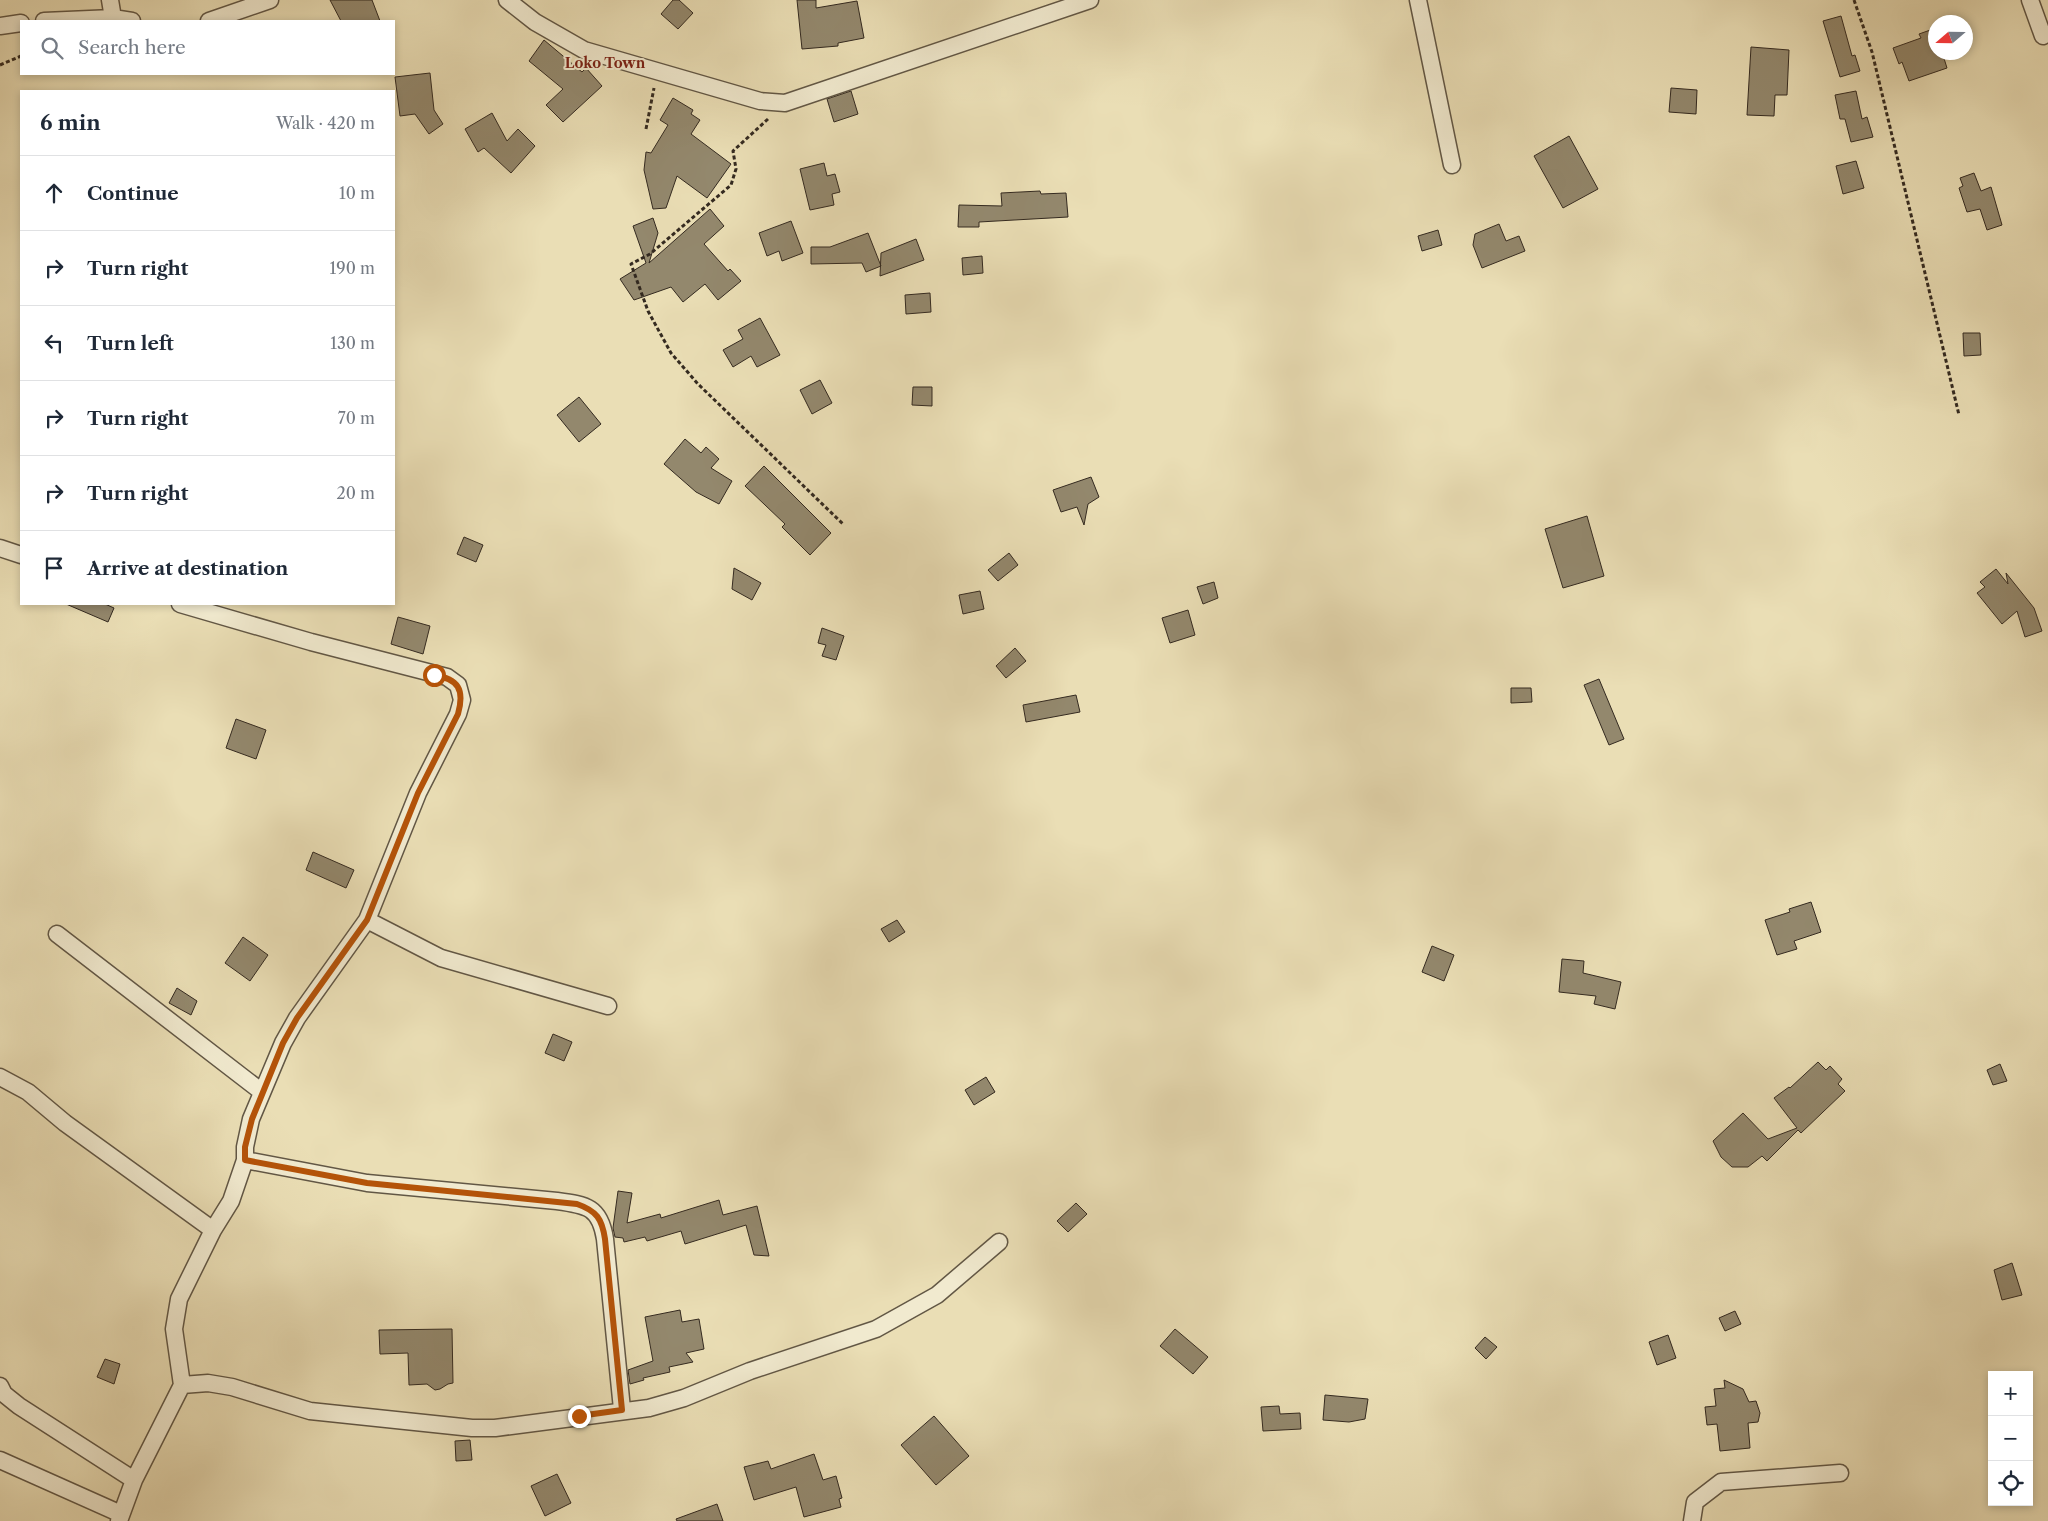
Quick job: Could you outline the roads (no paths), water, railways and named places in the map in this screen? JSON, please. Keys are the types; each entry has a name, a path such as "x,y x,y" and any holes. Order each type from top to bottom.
{"street":[{"path":"110,0 113,18"},
{"path":"212,20 270,0"},
{"path":"507,0 535,22 584,50 760,101 785,103 1090,0"},
{"path":"1418,0 1452,165"},
{"path":"2030,0 2043,36"},
{"path":"67,20 113,18 126,20"},
{"path":"0,26 20,23"},
{"path":"0,548 20,555"},
{"path":"0,1460 120,1517 134,1480 182,1385 174,1329 179,1299 213,1230 231,1201 245,1160 245,1147 252,1119 262,1092 283,1043 297,1018 367,920 418,793 458,714 462,700 458,686 447,677 311,642 183,605"},
{"path":"367,920 440,958 608,1006"},
{"path":"57,934 262,1092"},
{"path":"0,1077 28,1092 65,1123 213,1230"},
{"path":"245,1160 367,1183 570,1203 588,1208 597,1214 602,1223 605,1239 622,1410"},
{"path":"182,1385 208,1383 232,1387 310,1411 472,1428 495,1428 649,1408 684,1398 750,1371 876,1329 937,1295 999,1242"},
{"path":"0,1386 4,1394 19,1406 134,1480"},
{"path":"1692,1521 1695,1502 1721,1482 1840,1473"}],"district":[{"name":"Loko Town","path":"605,63"}]}
